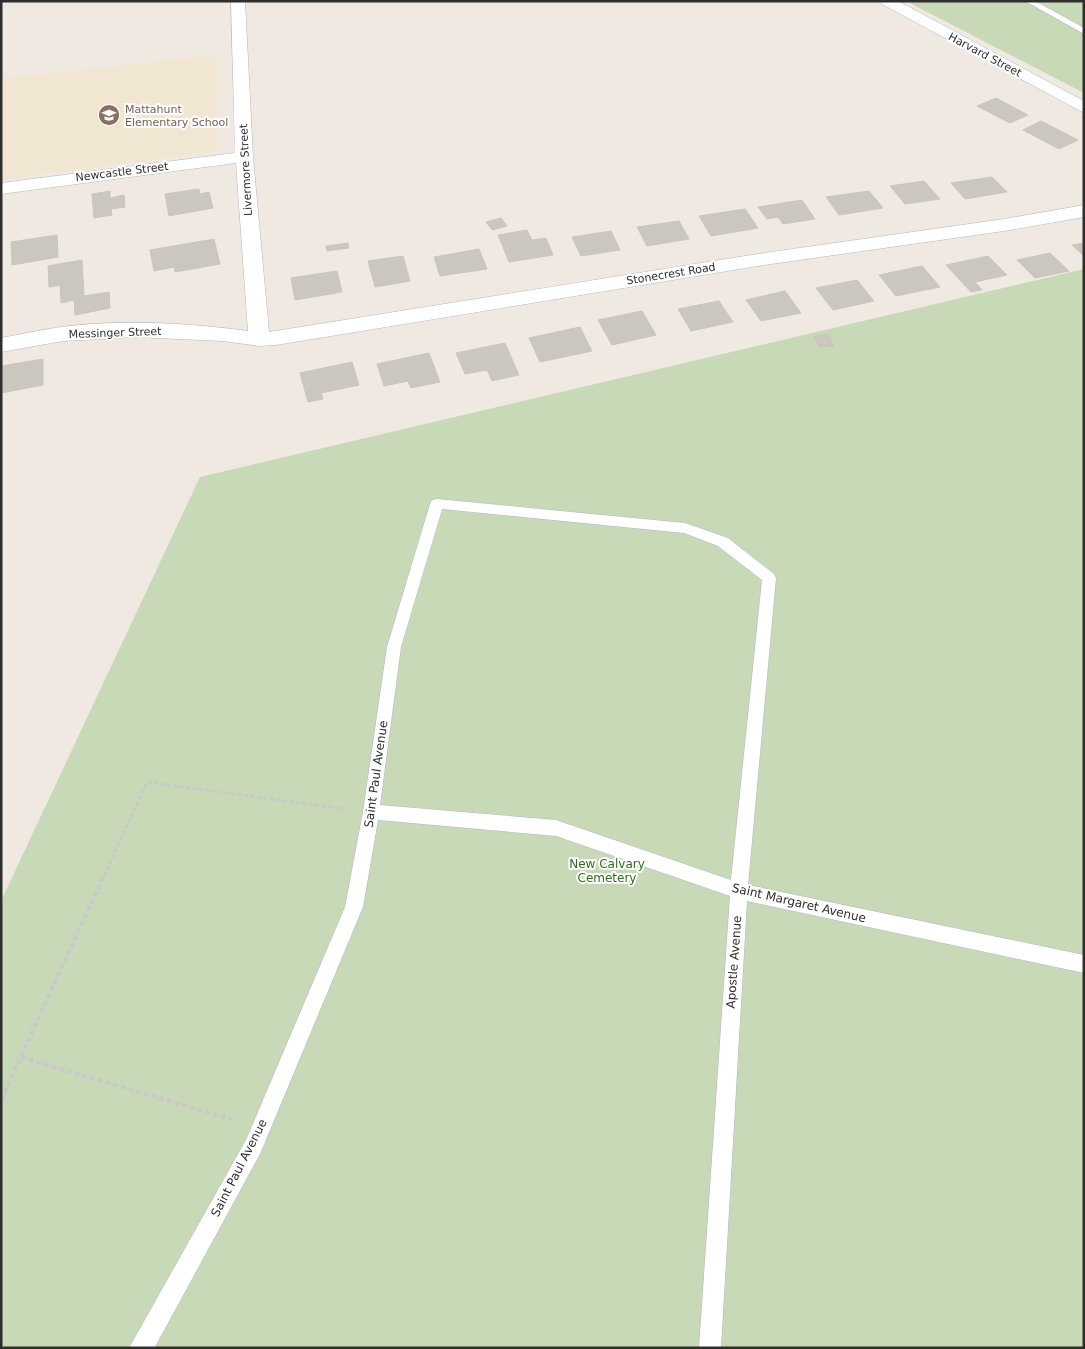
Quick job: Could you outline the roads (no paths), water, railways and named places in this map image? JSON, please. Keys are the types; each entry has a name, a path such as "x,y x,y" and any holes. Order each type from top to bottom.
{"street":[{"name":"Livermore Street","path":"238,1 244,157 259,339"},
{"name":"Harvard Street","path":"887,1 1084,108"},
{"name":"Newcastle Street","path":"1,189 244,157"},
{"name":"Stonecrest Road","path":"259,339 329,330 764,259 1004,225 1084,211"},
{"name":"Messinger Street","path":"1,345 63,334 135,330 223,334 259,339"}],"lane":[{"path":"1029,1 1084,32"},
{"name":"Saint Paul Avenue","path":"140,1348 148,1337 253,1147 354,907 371,812 394,647 436,504 685,528 723,542 769,578"},
{"name":"Apostle Avenue","path":"710,1348 739,891 769,578"},
{"name":"Saint Margaret Avenue","path":"371,812 556,828 739,891 1084,964"}],"place":[{"name":"Mattahunt Elementary School","path":"109,115"}],"park label":[{"name":"New Calvary Cemetery","path":"607,871"}]}
